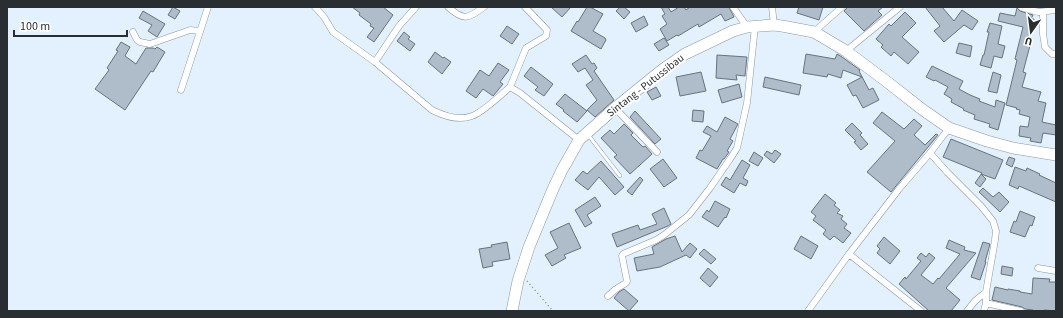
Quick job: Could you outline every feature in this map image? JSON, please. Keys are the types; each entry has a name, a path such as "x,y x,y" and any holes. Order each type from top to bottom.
{"highway":[{"name":"Sintang - Putussibau","path":"512,311 520,274 529,247 562,170 583,136 662,70 685,54 733,31 751,27 774,25 814,32 846,51 923,110 950,128 1014,148 1056,155"}],"street":[{"path":"181,90 208,7"},
{"path":"315,7 324,17 333,32 375,62 432,110 442,115 454,117 472,116 478,113 510,87 526,48 546,36 547,30 525,7"},
{"path":"375,62 400,26 416,7"},
{"path":"448,7 459,16 465,17 476,13 484,7"},
{"path":"608,296 616,289 626,284 627,281 622,256 623,254 656,240 688,215 710,188 737,148 747,103 751,27 733,7"},
{"path":"772,7 774,25"},
{"path":"814,32 842,7"},
{"path":"846,51 900,7"},
{"path":"1021,7 1038,12 1056,10"},
{"path":"1043,12 1043,34 1045,47 1052,54 1056,54"},
{"path":"133,32 137,40 150,44 190,30 200,31"},
{"path":"510,87 520,92 583,136"},
{"path":"615,108 658,152"},
{"path":"808,311 899,188 950,128"},
{"path":"930,153 981,206 993,221 996,232 984,311"},
{"path":"849,254 921,311"},
{"path":"1038,268 1056,271"},
{"path":"967,311 975,301 986,292"},
{"path":"986,303 1021,311"}],"lane":[{"path":"583,136 620,176"}],"path":[{"path":"520,274 553,311"}],"building":[{"path":"173,7 180,11 175,19 168,15"},
{"path":"352,7 383,7 393,15 374,42 367,37 374,28 370,26 371,24 359,15 360,13"},
{"path":"551,7 571,7 562,17"},
{"path":"587,7 590,7 603,14 593,31 606,40 601,49 571,31"},
{"path":"620,7 624,7 630,12 624,19 616,11"},
{"path":"661,7 668,7 671,12 679,7 684,7 686,10 690,7 729,7 734,17 725,21 721,14 699,27 698,24 667,41 660,29 667,24 662,16 665,14"},
{"path":"799,7 823,7 819,20 797,13"},
{"path":"848,7 883,7 878,11 882,15 864,31 844,11"},
{"path":"925,7 942,7 954,21 962,10 978,21 972,30 964,25 944,42 934,31 940,26"},
{"path":"1017,8 1020,11 1033,15 1031,19 1034,19 1030,37 1032,38 1023,72 1026,73 1022,87 1041,92 1038,101 1046,103 1042,122 1056,125 1056,135 1043,133 1041,143 1030,141 1031,138 1019,136 1020,126 1028,127 1030,117 1019,114 1020,110 1016,109 1017,108 1006,105 1023,27 998,21 1000,13 1015,16"},
{"path":"143,11 165,24 157,37 148,31 152,25 139,18"},
{"path":"905,12 916,23 902,37 919,52 908,64 894,52 891,56 881,47 883,45 876,39 889,24 891,26"},
{"path":"644,16 648,25 636,32 631,23"},
{"path":"990,23 1002,26 998,44 1005,46 1002,58 994,56 991,68 980,65 984,55 989,32 987,32"},
{"path":"507,26 519,34 512,44 500,36"},
{"path":"404,32 410,37 408,39 415,44 410,51 397,41"},
{"path":"664,38 669,45 659,51 654,44"},
{"path":"121,42 130,47 125,56 136,64 146,48 155,49 157,47 165,52 153,72 151,71 125,110 95,89 109,70 107,68 118,51 116,50"},
{"path":"959,43 972,46 970,57 956,53"},
{"path":"435,52 451,62 442,74 428,62"},
{"path":"806,54 835,59 837,54 842,57 860,70 859,71 869,90 873,88 879,100 863,108 856,95 853,96 847,85 862,77 843,70 841,78 828,74 827,77 803,73"},
{"path":"586,55 592,64 594,63 597,68 594,71 614,100 595,117 587,110 597,100 586,85 593,80 585,68 578,72 572,64"},
{"path":"717,55 747,57 745,76 736,75 737,80 716,78"},
{"path":"498,63 509,70 500,82 503,84 493,96 483,89 476,98 466,91 480,70 489,76"},
{"path":"932,66 963,81 959,89 980,99 979,101 995,107 996,100 1005,103 998,130 989,127 990,124 974,119 975,115 963,110 964,109 951,102 952,99 944,94 948,87 926,77"},
{"path":"531,67 553,84 544,96 535,90 538,87 524,76"},
{"path":"701,72 706,91 680,96 676,77"},
{"path":"993,72 1001,75 997,93 988,91"},
{"path":"765,77 801,85 799,95 763,87"},
{"path":"739,84 742,97 722,103 718,90"},
{"path":"656,87 661,96 652,100 647,92"},
{"path":"565,94 587,111 577,122 556,104"},
{"path":"693,110 704,111 703,122 692,121"},
{"path":"635,111 661,139 655,144 630,117"},
{"path":"882,112 904,129 914,119 922,126 914,135 925,145 936,134 938,135 891,192 867,172 895,141 873,123"},
{"path":"725,117 738,124 730,139 733,141 727,151 729,152 717,169 696,158 700,150 702,151 711,136 703,132 707,126 717,132"},
{"path":"852,123 862,133 860,135 868,144 861,150 854,142 856,141 845,130"},
{"path":"624,124 633,133 631,135 643,147 645,146 652,154 630,174 614,157 617,155 601,138 610,130 614,134"},
{"path":"951,139 1003,160 995,179 943,157"},
{"path":"775,150 781,154 774,163 764,155 767,151 772,154"},
{"path":"754,152 763,158 758,166 749,161"},
{"path":"1009,157 1015,159 1012,167 1006,164"},
{"path":"663,159 677,178 664,187 650,169"},
{"path":"742,160 750,165 743,178 748,181 746,186 740,183 734,193 721,185 726,177 730,180"},
{"path":"601,161 624,187 615,195 599,177 588,190 575,180 583,171 587,174"},
{"path":"1015,167 1026,171 1027,168 1056,183 1056,202 1019,186 1018,189 1009,185"},
{"path":"981,174 986,179 980,187 975,183"},
{"path":"640,177 643,180 632,195 627,191"},
{"path":"983,188 993,197 999,192 1009,202 1000,212 979,192"},
{"path":"825,194 836,203 834,205 840,210 837,213 843,216 841,219 847,224 844,228 851,233 843,243 834,236 830,240 823,234 826,230 813,220 816,216 811,212"},
{"path":"595,197 601,206 587,215 592,223 585,227 575,210"},
{"path":"715,201 730,209 726,218 725,217 718,227 702,217 707,210 709,212"},
{"path":"664,208 671,224 617,247 612,234 638,225 640,230 657,224 652,214"},
{"path":"1020,211 1035,217 1032,226 1030,225 1025,237 1010,232"},
{"path":"569,223 581,248 564,255 566,258 552,266 545,255 558,248 550,232"},
{"path":"675,236 682,252 690,243 697,249 690,258 686,255 660,267 637,271 634,258 654,254 652,247"},
{"path":"801,236 818,246 811,259 794,249"},
{"path":"884,237 900,251 890,264 877,253 880,249 877,246"},
{"path":"949,240 965,247 964,250 976,253 946,288 960,300 951,311 929,311 899,284 905,277 906,279 921,261 917,258 921,253 926,257 929,253 935,258 921,275 933,284 938,278 939,279 960,254 946,248"},
{"path":"507,242 510,259 492,262 493,266 483,268 479,249 492,247 491,245"},
{"path":"983,242 990,244 980,280 971,277"},
{"path":"704,249 716,259 711,264 699,254"},
{"path":"1002,266 1013,268 1012,276 1001,274"},
{"path":"708,268 718,277 710,287 700,278"},
{"path":"1033,278 1050,279 1049,282 1056,282 1056,311 1033,311 992,300 995,287 1032,294"},
{"path":"624,289 638,301 629,311 614,298"}]}
